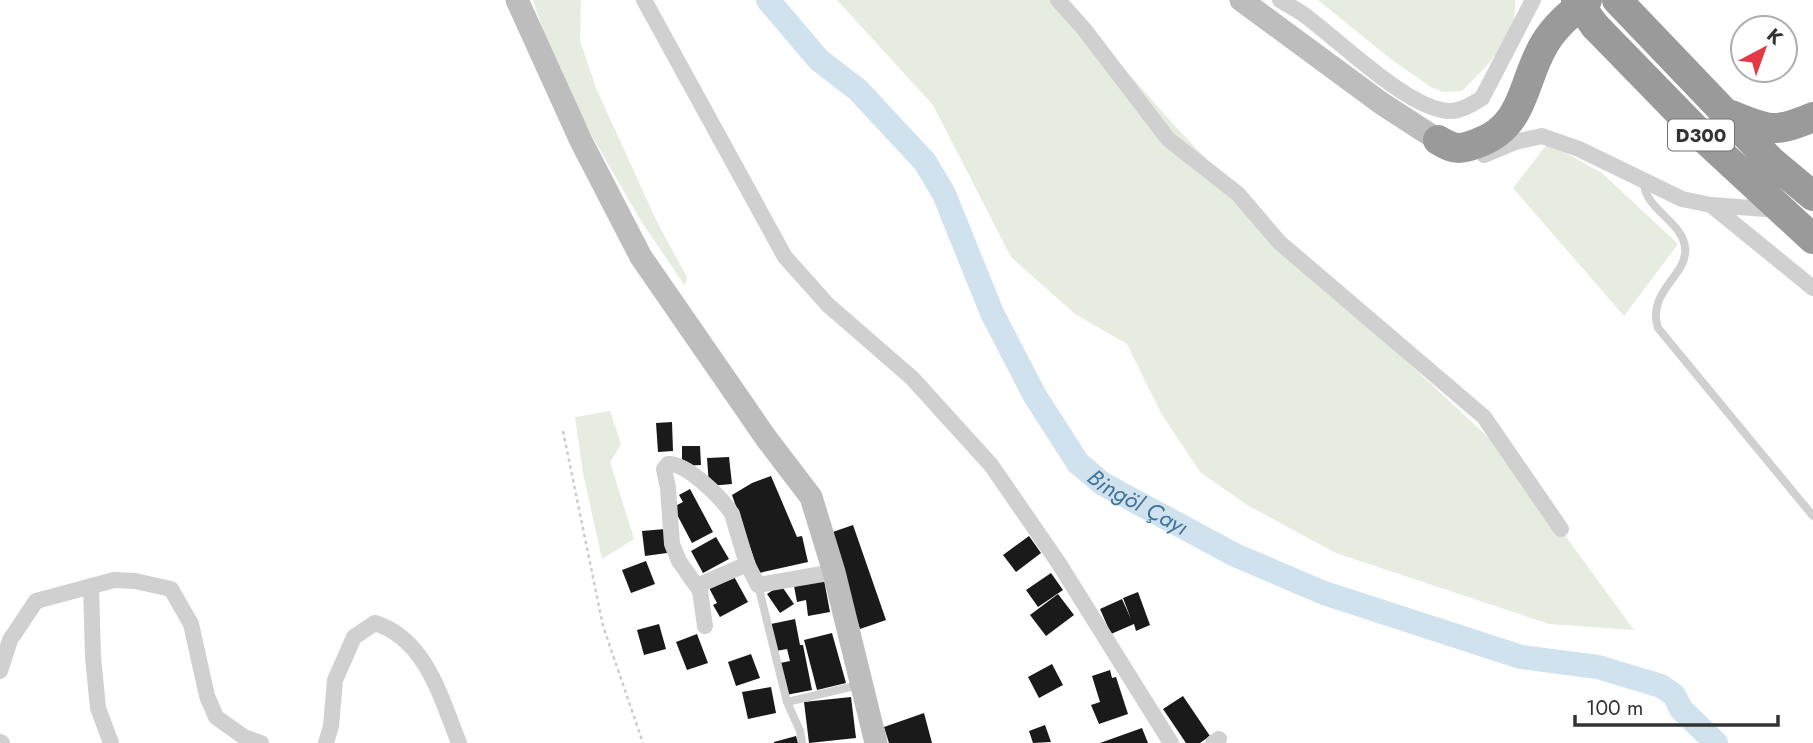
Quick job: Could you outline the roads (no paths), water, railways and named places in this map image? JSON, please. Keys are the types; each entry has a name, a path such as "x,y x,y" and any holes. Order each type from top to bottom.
{"highway":[{"path":"1437,140 1476,125 1490,116 1507,92 1512,71 1533,38 1551,14 1566,0"},
{"name":"D300","path":"1576,0 1591,13 1707,141 1813,239"},
{"name":"D300","path":"1619,3 1771,161 1813,196"},
{"path":"1437,140 1451,148 1464,148 1497,135 1518,111 1545,44 1563,20 1591,13"},
{"path":"1724,113 1770,130 1813,117"}],"main road":[{"path":"517,0 580,141 641,257 766,438 811,497 834,572 876,743"},
{"path":"1252,1 1381,103 1437,140"}],"street":[{"path":"645,0 785,257 828,305 912,379 991,464 1058,562 1169,742"},
{"path":"1058,0 1084,29 1168,139 1238,194 1279,242 1484,417 1561,529"},
{"path":"1280,0 1302,13 1363,64 1413,98 1441,110 1453,111 1469,107 1482,98 1533,0"},
{"path":"1437,140 1448,155 1478,157 1515,142 1542,136 1579,149 1644,183 1682,199 1711,205 1782,210"},
{"path":"1711,205 1813,288"},
{"path":"705,626 697,586 679,561 672,544 664,469 668,464 675,464 686,471 712,490 727,507 732,514 747,564 758,585 834,572"},
{"path":"697,586 747,564"},
{"path":"0,671 10,640 36,601 114,580 135,581 171,589 191,624 207,696 216,717 240,743"},
{"path":"91,586 98,708 111,743"},
{"path":"326,743 331,726 335,680 354,637 374,624 392,629 426,663 459,743"},
{"path":"216,717 244,737 261,743"}],"lane":[{"path":"1644,183 1646,194 1681,236 1685,247 1685,257 1657,302 1655,313 1658,328 1813,516"},
{"path":"758,585 787,702 800,731 802,743"},
{"path":"787,702 862,684"}],"waterway":[{"name":"Bingöl Çayı","path":"768,0 819,60 858,90 925,162 944,194 992,313 1035,396 1078,463 1103,484 1235,555 1324,593 1521,657 1598,667 1661,686 1674,695 1681,709 1716,743"}]}
